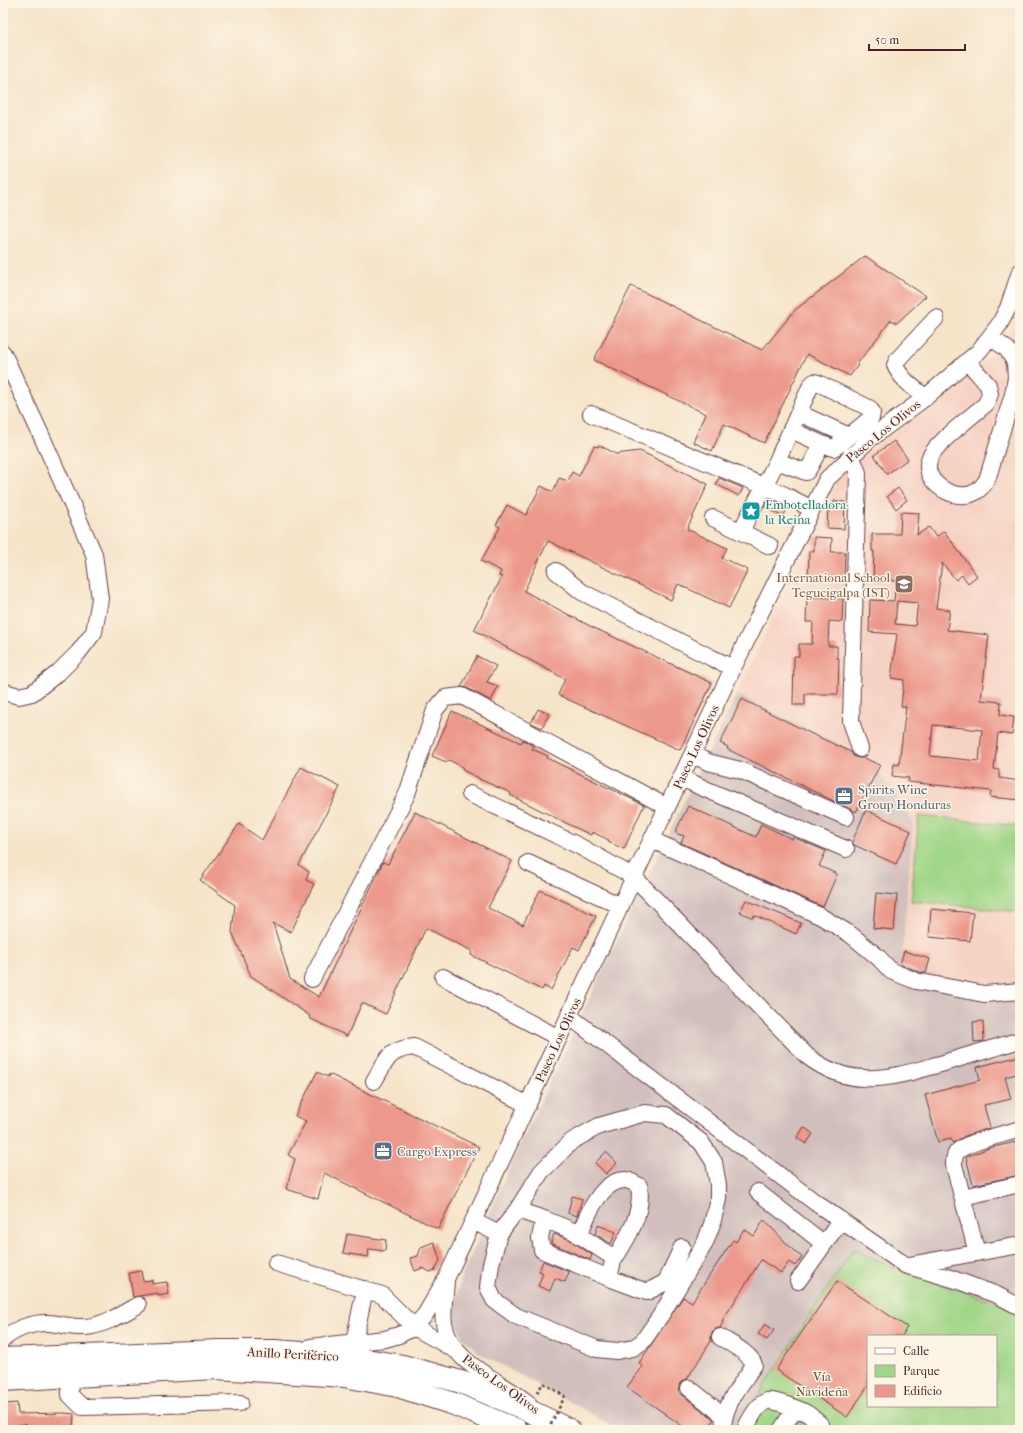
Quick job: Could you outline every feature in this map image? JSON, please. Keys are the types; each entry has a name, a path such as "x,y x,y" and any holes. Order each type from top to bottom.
{"highway":[{"name":"Anillo Periférico","path":"3,1359 219,1351 275,1351 341,1356 403,1366 461,1382 548,1425 569,1430"},
{"name":"Anillo Periférico","path":"3,1380 216,1368 344,1376 398,1386 454,1404 517,1430"}],"street":[{"name":"Paseo Los Olivos","path":"275,1351 385,1339 399,1335 414,1327 425,1315 446,1279 733,668 827,479 871,438 926,396 979,351 999,325 1008,308 1020,272"},
{"path":"926,396 917,391 897,372 894,365 936,318"},
{"path":"967,362 988,385 990,394 986,404 936,447 930,457 928,468 932,480 938,487 949,493 959,495 970,495 980,489 987,480 1013,394 1016,378 1015,362 1007,349 990,337"},
{"path":"3,353 94,554 100,599 94,632 78,653 58,673 32,693 19,696 4,692 3,690"},
{"path":"741,531 777,461 811,385 814,382 870,408 872,412 871,418 833,448 791,430"},
{"path":"799,413 849,436"},
{"path":"591,414 785,495 812,509"},
{"path":"777,461 806,472 822,444"},
{"path":"851,455 858,473 851,721 860,749"},
{"path":"713,518 770,546"},
{"path":"556,571 582,592 733,668"},
{"path":"312,979 408,794 435,710 445,698 462,696 667,807"},
{"path":"693,755 708,762 740,770 846,817"},
{"path":"682,778 846,849"},
{"path":"470,794 579,846 634,877 807,1056 823,1068 844,1075 863,1078 889,1076 916,1071 1020,1040"},
{"path":"652,840 820,916 850,934 892,971 898,974 916,981 984,994 1020,991"},
{"path":"528,863 621,906"},
{"path":"444,977 559,1038"},
{"path":"569,1016 840,1220 905,1265 953,1279 997,1295 1020,1307"},
{"path":"374,1081 390,1054 402,1048 414,1047 528,1105"},
{"path":"645,1113 666,1115 701,1142 714,1162 718,1185 718,1199 712,1224 705,1243 661,1315 643,1341 633,1348 617,1351 598,1349 516,1316 494,1300 488,1287 491,1264 499,1234 517,1210 541,1172 572,1141 599,1126 645,1113"},
{"path":"977,1252 954,1165 955,1157 957,1152 965,1146 1020,1129"},
{"path":"579,1236 587,1216 603,1191 613,1183 625,1180 634,1182 640,1186 641,1195 637,1215 630,1235 613,1261 609,1278"},
{"path":"963,1197 1020,1184"},
{"path":"758,1192 824,1243"},
{"path":"517,1210 544,1219 572,1231 611,1256 613,1261"},
{"path":"544,1219 540,1238 542,1250 609,1278 648,1292 666,1282 682,1247"},
{"path":"798,1281 840,1220"},
{"path":"473,1221 499,1234"},
{"path":"905,1265 1020,1245"},
{"path":"276,1263 382,1294 414,1327 455,1350"},
{"name":"Paseo Los Olivos","path":"446,1279 444,1322 448,1338 455,1350 467,1362 523,1399 548,1425"},
{"path":"354,1342 365,1290"},
{"path":"3,1339 13,1332 32,1325 48,1323 70,1327 87,1327 110,1321 138,1306"},
{"path":"720,1337 746,1354 754,1364 728,1406 724,1423"},
{"path":"69,1376 70,1395 82,1407 240,1403"},
{"path":"689,1388 724,1423"},
{"path":"745,1430 759,1407 766,1401 773,1400 812,1417 820,1424 821,1430"},
{"path":"781,1430 795,1409"}],"path":[{"path":"543,1383 565,1396 548,1425"}],"shaded area":[{"name":"International School Tegucigalpa (IST)","path":"1020,311 1020,983 985,986 901,968 870,760 737,694 840,474 964,379 992,354 1011,332"},
{"path":"737,694 870,760 913,821 901,968 985,986 1020,983 1020,1430 616,1430 585,1410 479,1353 463,1338 455,1321 454,1303 461,1278 518,1149 628,917"}],"green space":[{"path":"919,816 1020,826 1020,912 911,901"},
{"name":"Vía Navideña","path":"853,1249 903,1272 999,1303 1020,1314 1020,1430 736,1430"}],"building":[{"path":"865,256 926,296 897,323 891,320 857,364 858,365 850,376 807,354 764,443 724,424 712,451 693,442 706,414 594,360 631,286 762,350 795,310"},
{"path":"894,441 908,459 887,474 874,455"},
{"path":"599,445 616,454 640,451 708,484 687,529 727,548 722,558 748,570 729,608 678,584 671,600 548,541 524,591 590,626 712,683 680,750 558,695 565,679 474,630 502,577 499,576 501,571 481,561 500,527 496,525 507,505 526,515 541,486 553,492 559,478 568,481 572,472 579,476 594,446 598,447"},
{"path":"719,478 743,488 739,496 716,484"},
{"path":"898,488 907,500 896,509 887,496"},
{"path":"768,498 788,507 783,517 764,507"},
{"path":"834,501 845,502 844,529 827,528 828,507 834,508"},
{"path":"901,512 919,513 917,535 929,527 936,537 944,531 977,576 968,583 962,575 956,580 942,563 936,608 950,610 947,630 989,635 981,700 1001,702 1000,715 1014,717 1012,735 998,733 994,769 999,770 999,778 1020,781 1020,800 990,797 991,791 908,782 909,778 892,776 894,764 899,765 906,707 901,706 904,680 891,678 897,634 869,632 870,600 894,601 896,581 873,580 874,551 872,551 872,534 900,534","holes":["897,601 918,603 915,626 895,624","933,725 982,730 979,761 930,756"]},
{"path":"814,537 832,538 831,552 845,552 844,580 808,579 809,551 814,551"},
{"path":"807,597 843,598 842,622 829,621 828,646 837,646 837,658 839,658 838,694 805,694 805,705 793,705 794,656 799,656 799,644 812,644 813,622 806,622"},
{"path":"477,656 496,666 487,682 498,686 491,701 467,688 461,687"},
{"path":"742,699 851,752 853,756 864,758 880,765 856,812 727,749 728,747 720,743"},
{"path":"538,709 549,714 542,728 531,723"},
{"path":"452,711 521,743 523,740 534,746 532,749 548,756 547,758 644,805 624,849 608,842 609,840 592,832 591,835 510,795 511,793 479,779 464,771 462,767 449,760 446,762 432,756"},
{"path":"301,767 340,787 299,865 309,872 306,880 314,884 291,932 273,923 290,979 319,997 383,862 388,864 415,812 512,861 488,908 523,925 540,890 596,916 579,950 573,947 551,990 544,986 542,990 471,955 472,951 426,928 386,1014 362,1003 347,1036 309,1018 310,1016 251,976 232,932 235,905 200,880 239,824 262,840"},
{"path":"688,806 756,837 761,824 792,839 793,837 826,851 819,866 837,874 823,907 681,843 684,836 675,833"},
{"path":"866,810 911,831 896,864 854,845 852,842"},
{"path":"876,893 897,895 894,930 873,928"},
{"path":"746,900 801,923 796,934 754,915 753,918 740,912"},
{"path":"931,909 973,913 970,941 929,937"},
{"path":"904,951 930,959 926,973 919,972 900,964"},
{"path":"983,1021 984,1041 974,1042 973,1022"},
{"path":"1020,1056 1020,1073 1005,1077 1011,1099 984,1105 990,1128 965,1136 953,1143 951,1139 938,1142 925,1095 980,1080 977,1067"},
{"name":"Cargo Express","path":"317,1072 328,1077 329,1074 479,1147 438,1229 324,1173 318,1199 286,1189 295,1159 288,1155 306,1121 295,1116"},
{"path":"804,1127 813,1134 806,1144 797,1138"},
{"path":"1020,1141 1020,1175 973,1185 966,1157 989,1148"},
{"path":"606,1152 617,1163 606,1174 595,1163"},
{"path":"572,1196 582,1199 577,1216 568,1213"},
{"path":"764,1220 795,1252 802,1257 795,1266 789,1262 781,1273 761,1260 722,1321 723,1322 720,1328 715,1329 712,1332 711,1341 687,1379 681,1382 679,1392 714,1420 706,1430 688,1430 627,1387 643,1366 639,1363 683,1297 692,1302 733,1240 736,1242 744,1229 754,1236"},
{"path":"598,1225 616,1232 611,1244 595,1234"},
{"path":"347,1234 386,1240 385,1251 369,1249 368,1257 343,1253"},
{"path":"554,1234 569,1239 592,1255 590,1260 551,1243"},
{"path":"434,1242 440,1260 435,1270 430,1272 423,1268 415,1271 410,1258 418,1256 421,1247"},
{"path":"543,1261 569,1272 565,1282 555,1278 550,1291 538,1286 543,1273 539,1271"},
{"path":"141,1271 143,1281 152,1280 152,1284 167,1282 169,1294 158,1296 158,1293 133,1297 129,1273"},
{"path":"837,1281 907,1327 903,1335 867,1335 867,1387 847,1417 776,1370"},
{"path":"765,1324 774,1330 767,1340 758,1334"},
{"path":"17,1403 18,1414 74,1414 73,1430 26,1430 26,1424 6,1427 4,1404"}],"place":[{"name":"Embotelladora la Reina","path":"751,511"},
{"name":"International School Tegucigalpa (IST)","path":"904,584"},
{"name":"Spirits Wine Group Honduras","path":"844,796"},
{"name":"Cargo Express","path":"383,1151"}]}
